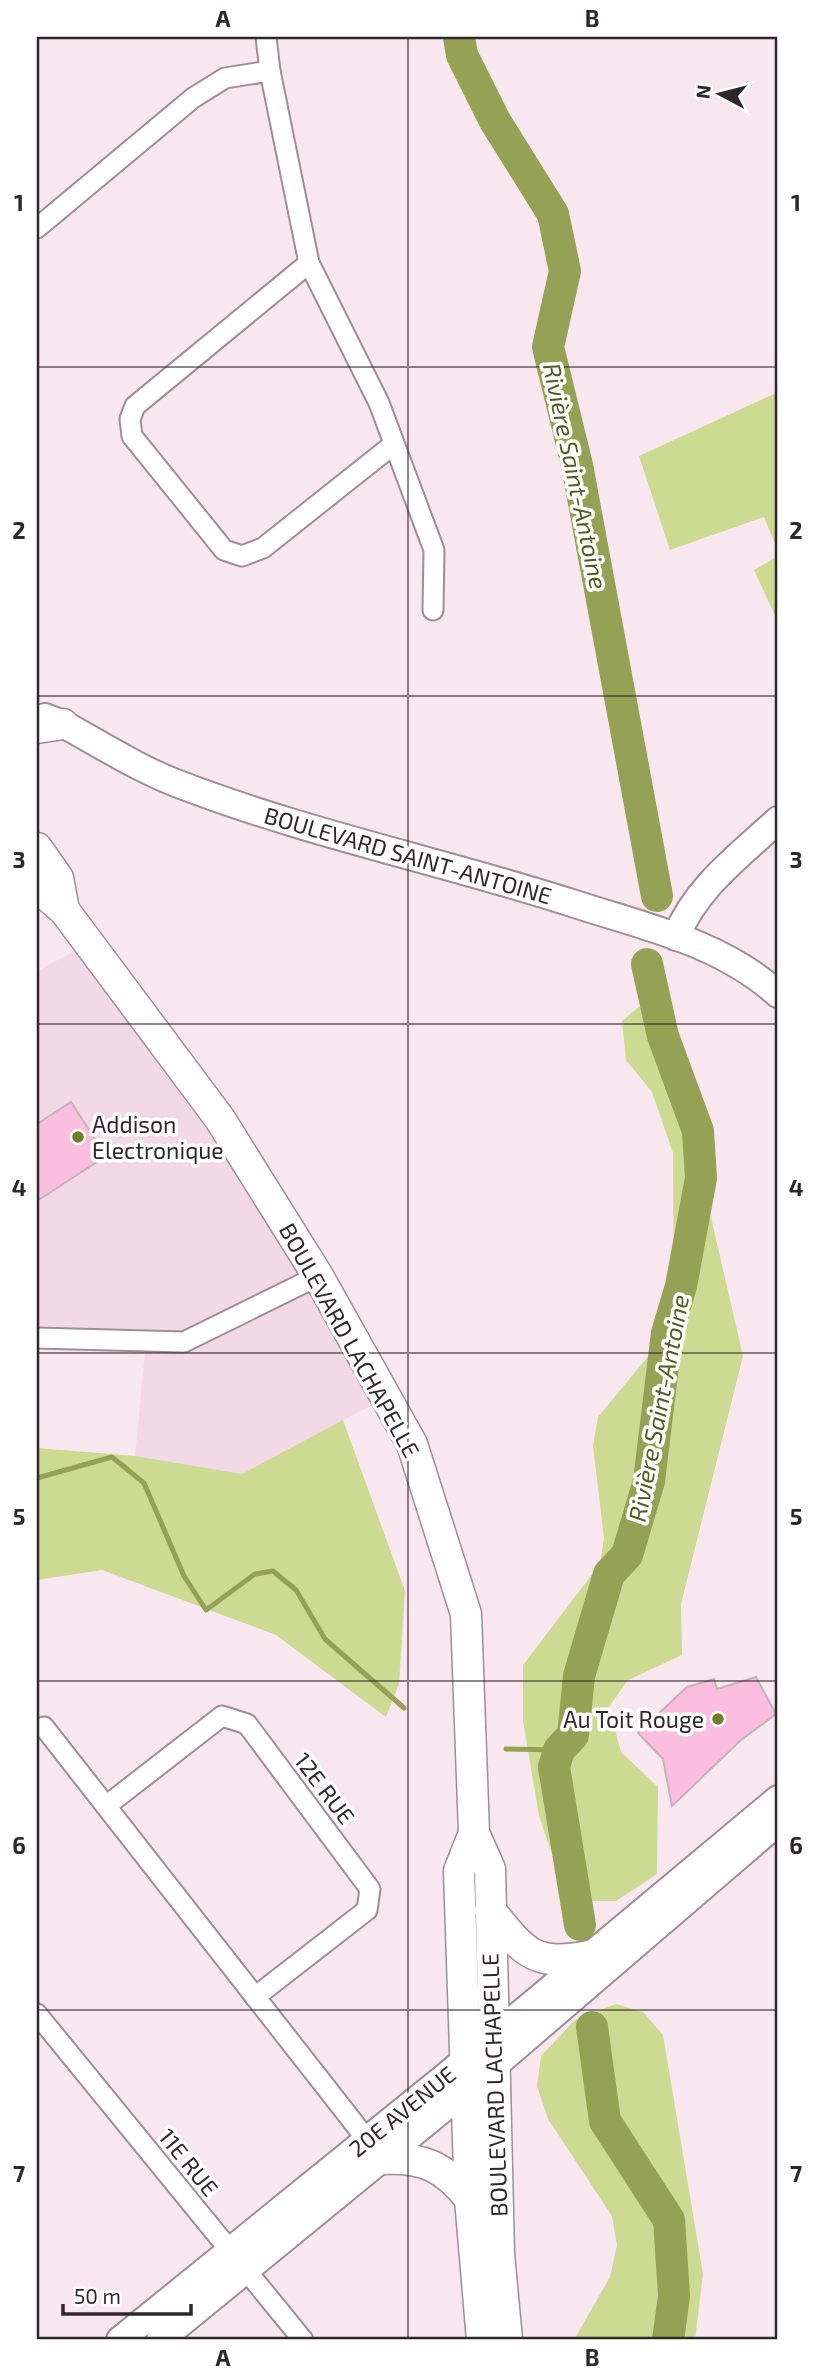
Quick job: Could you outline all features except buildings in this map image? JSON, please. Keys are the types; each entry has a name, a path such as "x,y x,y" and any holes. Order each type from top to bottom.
{"main road":[{"name":"BOULEVARD LACHAPELLE","path":"37,848 58,878 64,910"},
{"name":"BOULEVARD LACHAPELLE","path":"37,887 64,910 220,1119 318,1276 412,1444 466,1614 474,1833 490,1869 484,2054 467,2089 470,2199 482,2340"},
{"name":"BOULEVARD LACHAPELLE","path":"474,1833 459,1871 484,2054 507,2340"},
{"path":"490,1910 513,1938 535,1958 565,1961 589,1956"},
{"path":"374,2150 431,2164 453,2177 470,2199"}],"street":[{"path":"266,37 270,71 309,263 379,403 434,550 433,610"},
{"path":"37,228 193,98 225,78 270,71"},
{"path":"309,263 135,406 130,419 132,436 224,550 242,556 263,548 394,444"},
{"name":"BOULEVARD SAINT-ANTOINE","path":"46,722 174,782 285,821 507,882 718,951 758,976 778,994"},
{"path":"676,937 687,910 708,885 778,820"},
{"path":"37,1338 184,1342 318,1276"},
{"name":"12E RUE","path":"106,1806 222,1716 247,1724 370,1889 367,1910 255,1997"},
{"path":"44,1727 374,2150"},
{"name":"20E AVENUE","path":"120,2340 238,2261 374,2150 484,2054 589,1956 778,1799"},
{"name":"20E AVENUE","path":"484,2054 778,1822"},
{"name":"11E RUE","path":"37,2014 303,2340"},
{"name":"20E AVENUE","path":"374,2150 467,2089"},
{"name":"20E AVENUE","path":"160,2340 238,2261"}],"shaded area":[{"path":"96,940 363,1357 376,1403 242,1474 135,1456 146,1341 37,1334 37,971"}],"green space":[{"path":"778,392 778,551 764,517 670,550 639,456"},
{"path":"778,556 778,622 754,570"},
{"path":"647,1000 685,1105 743,1356 681,1604 682,1655 628,1680 609,1707 621,1752 658,1787 657,1874 616,1901 568,1901 539,1816 523,1721 523,1665 600,1564 604,1538 593,1446 598,1417 674,1325 673,1153 652,1092 626,1060 622,1021"},
{"path":"343,1420 405,1591 399,1684 386,1717 276,1635 102,1570 37,1580 37,1448 135,1456 242,1474"},
{"path":"616,2004 643,2012 663,2035 703,2274 695,2340 574,2340 610,2277 617,2245 612,2216 548,2119 537,2086 541,2056 575,2020"}],"waterway":[{"name":"Rivière Saint-Antoine","path":"459,37 462,55 495,121 553,214 565,271 548,347 577,465 657,896"},
{"name":"Rivière Saint-Antoine","path":"580,1925 554,1767 559,1750 573,1735 579,1676 609,1574 627,1555 649,1481 667,1333 681,1286 701,1178 698,1131 663,1036 647,964"},
{"path":"37,1478 112,1457 144,1483 184,1576 206,1610 255,1574 273,1571 296,1590 325,1639 404,1708"},
{"path":"506,1749 559,1750"},
{"name":"Rivière Saint-Antoine","path":"592,2027 605,2121 669,2220 674,2296 668,2340"}],"place":[{"name":"Addison Electronique","path":"78,1137"},
{"name":"Au Toit Rouge","path":"718,1719"}]}
